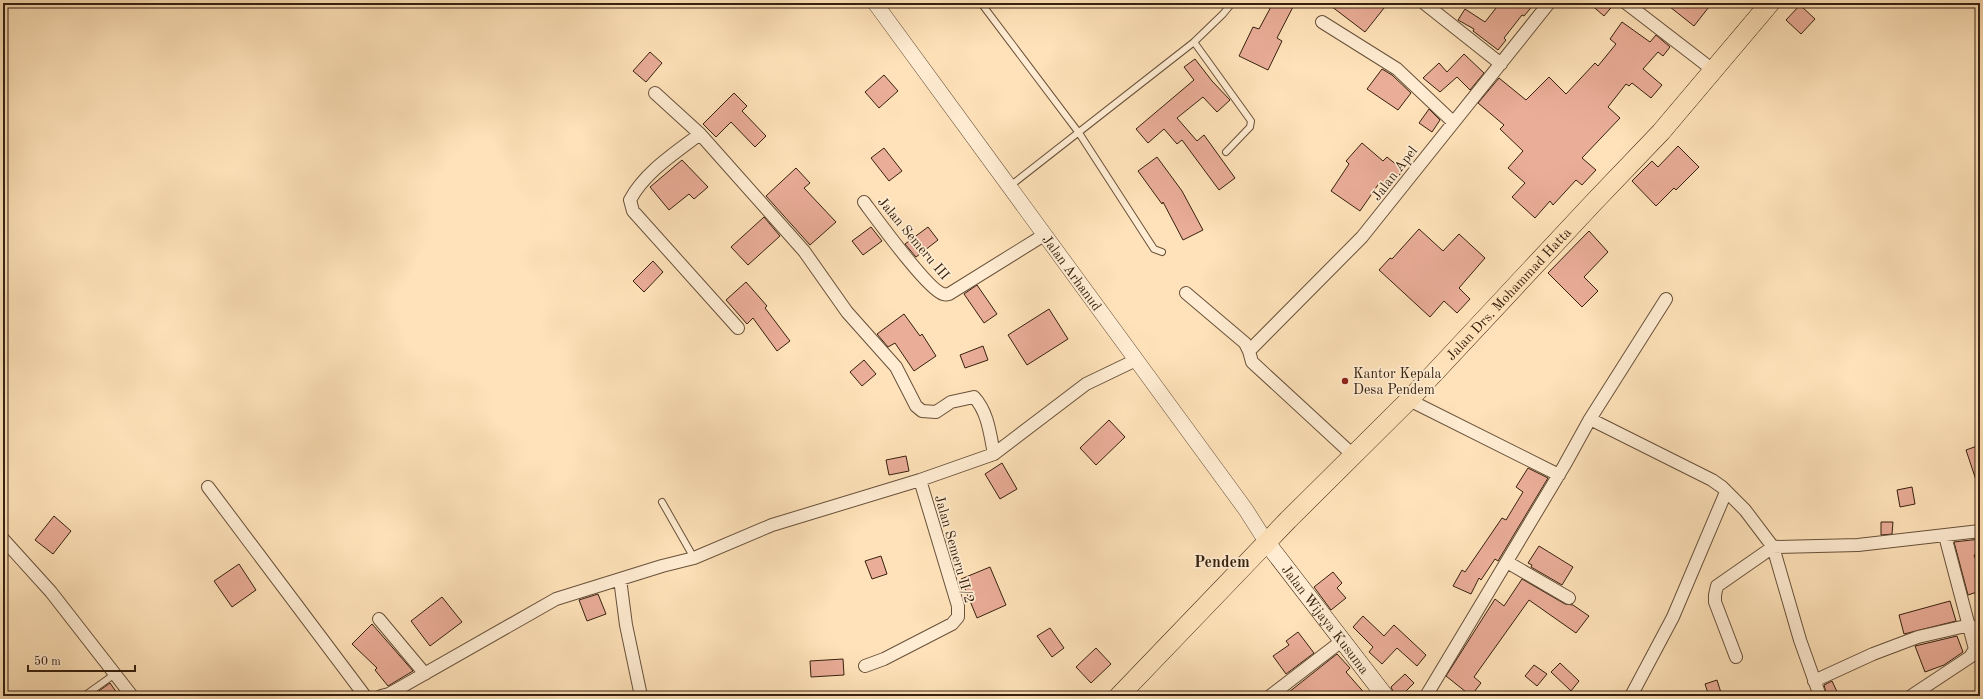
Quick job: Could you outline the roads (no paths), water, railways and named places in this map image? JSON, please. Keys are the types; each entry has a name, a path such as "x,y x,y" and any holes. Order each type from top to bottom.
{"main road":[{"name":"Jalan Drs. Mohammad Hatta","path":"1126,694 1267,543 1409,400 1594,202 1662,132 1770,3"},
{"name":"Jalan Wijaya Kusuma","path":"1267,543 1385,696"}],"street":[{"name":"Jalan Arhanud","path":"875,3 1246,510 1267,543"},
{"path":"1424,3 1500,64"},
{"name":"Jalan Apel","path":"1250,351 1362,237 1549,3"},
{"path":"1626,3 1713,70"},
{"path":"1322,22 1397,69 1453,122"},
{"path":"655,93 700,134 804,251 847,312 896,367 916,406 922,411 936,412 951,402 974,396 983,410 994,454"},
{"path":"700,134 670,156 638,186 630,200 633,212 738,328"},
{"name":"Jalan Semeru III","path":"864,202 912,263 935,289 942,294 949,294 1044,235"},
{"path":"1186,293 1245,343 1250,351 1252,362 1354,456"},
{"path":"1426,696 1559,475 1590,419 1666,299"},
{"path":"387,695 556,599 694,558 772,525 920,480 994,454 1086,384 1136,360"},
{"path":"1409,400 1559,475"},
{"path":"1590,419 1720,486 1745,510 1773,547 1820,696"},
{"name":"Jalan Semeru II/2","path":"865,666 884,659 928,637 952,624 958,617 958,606 920,480"},
{"path":"1631,696 1673,617 1720,486"},
{"path":"208,487 365,696"},
{"path":"1736,658 1715,602 1717,586 1773,547 1858,545 1980,531"},
{"path":"1911,696 1970,657 1975,649 1970,624 1945,536"},
{"path":"3,539 51,592 132,696"},
{"path":"1507,562 1569,598"},
{"path":"620,579 626,625 641,696"},
{"path":"379,619 425,674"},
{"path":"1814,680 1873,654 1918,637 1970,624"},
{"path":"1270,696 1342,640"}],"lane":[{"path":"982,3 1079,133 1154,249 1162,252"},
{"path":"1009,186 1194,42 1223,14 1232,3"},
{"path":"1194,42 1251,121 1250,127 1226,152"},
{"path":"662,502 694,558"},
{"path":"84,696 115,674"}],"place":[{"name":"Kantor Kepala Desa Pendem","path":"1345,381"}],"district":[{"name":"Pendem","path":"1222,561"}]}
